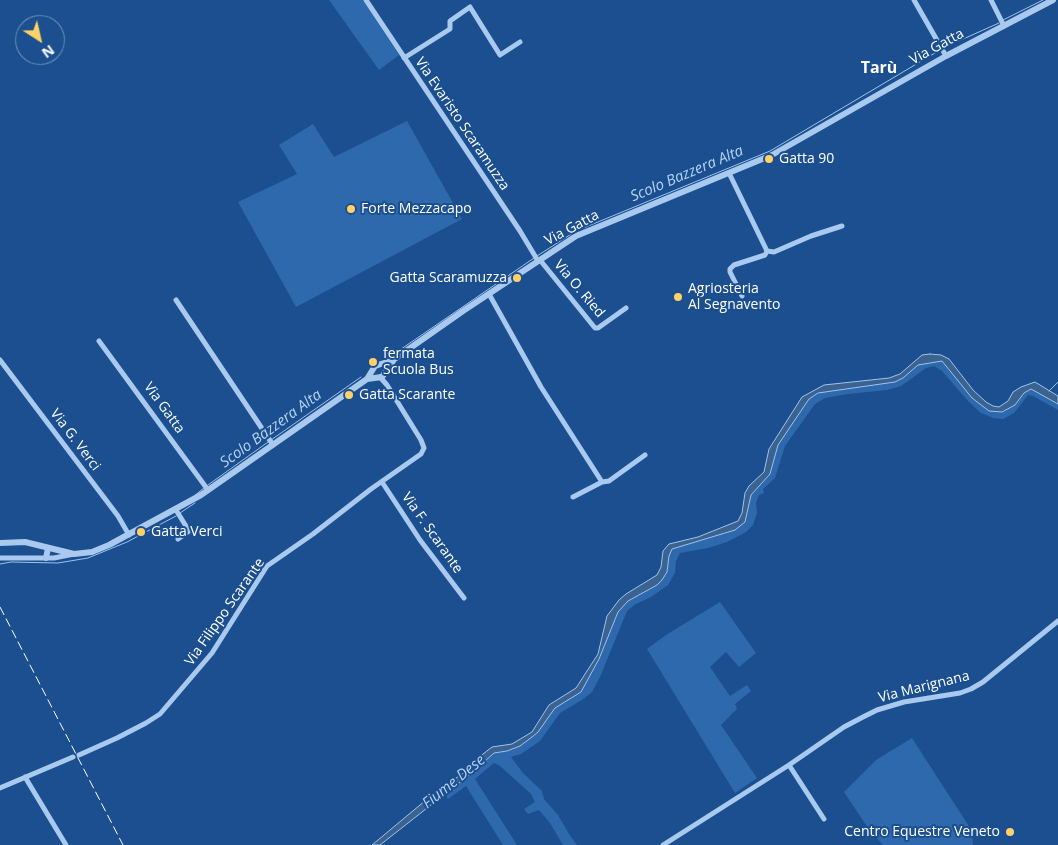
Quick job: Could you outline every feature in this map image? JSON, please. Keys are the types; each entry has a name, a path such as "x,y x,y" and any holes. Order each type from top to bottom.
{"street":[{"name":"Via Evaristo Scaramuzza","path":"366,0 539,261"},
{"path":"914,0 943,51"},
{"path":"991,0 1004,26"},
{"name":"Via Gatta","path":"367,380 377,364 382,365 393,360 489,294 583,233 785,148 943,51 1004,26 1053,0"},
{"path":"404,58 450,28 450,22 470,7 500,54 520,42"},
{"path":"729,173 767,251"},
{"path":"767,251 774,252 811,236 842,226"},
{"path":"742,296 730,269 734,265 765,255 767,251"},
{"name":"Via O. Ried","path":"539,261 595,328 598,328 626,308"},
{"path":"489,294 537,380 602,482"},
{"path":"176,300 271,443"},
{"name":"Via Gatta","path":"99,341 207,488"},
{"name":"Via G. Verci","path":"0,360 118,516 129,535"},
{"name":"Via Gatta","path":"0,558 46,558 86,553 100,549 129,535 176,510 271,443 367,380 382,375 393,360"},
{"path":"373,370 382,375 382,365"},
{"name":"Via Filippo Scarante","path":"79,755 125,734 160,714 212,653 267,566 419,457 424,448 421,440 382,375"},
{"path":"573,497 602,482 609,481 645,455"},
{"name":"Via F. Scarante","path":"382,482 420,540 464,598"},
{"path":"176,510 189,531 178,539"},
{"name":"Via Gatta","path":"0,543 24,542 74,554"},
{"path":"46,558 48,548"},
{"name":"Via Marignana","path":"662,845 789,765 844,727 877,710 904,702 960,693 971,689 983,682 1058,622"},
{"path":"0,788 73,757"},
{"path":"789,765 824,819"},
{"path":"25,778 66,845"}],"shaded area":[{"path":"329,0 363,0 399,55 379,70"},
{"path":"407,121 462,219 296,307 238,202 297,174 279,145 313,124 334,157"},
{"path":"942,361 972,398 989,411 1002,412 1015,405 1024,393 1031,389 1058,404 1058,410 1028,395 1014,413 1003,419 993,418 981,413 942,371 934,366 926,368 901,386 887,390 825,398 815,404 785,446 775,478 763,489 764,493 759,495 756,503 757,513 753,525 746,532 727,542 708,548 680,553 676,561 675,573 668,585 627,611 592,692 560,713 540,741 521,754 511,757 523,773 542,791 544,799 558,815 577,845 563,845 550,823 539,810 528,814 524,809 535,802 531,794 500,766 494,763 475,779 517,845 503,845 466,786 448,799 445,793 473,772 491,755 520,746 532,737 555,708 581,692 599,659 618,612 628,601 657,585 662,580 667,572 672,549 745,522 751,495 770,474 777,445 809,399 818,393 903,378 918,365"},
{"path":"720,602 756,653 739,667 726,652 710,667 730,696 747,685 751,691 735,704 737,709 721,725 757,778 735,793 647,649"},
{"path":"912,738 972,831 973,845 883,845 868,828 844,792 876,760"}],"water":[{"name":"Fiume Dese","path":"922,355 941,355 949,359 973,390 993,406 999,407 1008,401 1013,392 1035,382 1058,396 1058,404 1031,389 1024,393 1015,405 1002,412 989,411 972,398 942,361 918,365 903,378 895,382 818,393 809,399 778,445 770,474 751,495 745,522 735,530 672,549 667,572 662,580 657,585 628,601 618,612 599,659 581,692 555,708 538,732 520,746 494,753 473,772 380,845 372,845 438,790 468,770 492,747 512,744 532,732 549,705 576,688 598,654 607,616 626,594 657,575 661,567 663,551 669,544 698,537 738,521 742,513 745,493 749,486 764,472 769,449 802,397 824,385 889,378 900,374"}],"waterway":[{"name":"Scolo Bazzera Alta","path":"1003,20 1043,0"},
{"name":"Scolo Bazzera Alta","path":"943,48 999,23"},
{"name":"Scolo Bazzera Alta","path":"537,256 576,231 770,151 940,50"},
{"name":"Scolo Bazzera Alta","path":"391,356 534,258"},
{"name":"Scolo Bazzera Alta","path":"271,440 361,377"},
{"path":"1049,391 1058,382"},
{"name":"Scolo Bazzera Alta","path":"208,485 268,442"},
{"name":"Scolo Bazzera Alta","path":"193,497 205,487"},
{"name":"Scolo Bazzera Alta","path":"180,513 195,503"},
{"name":"Scolo Bazzera Alta","path":"0,564 11,562 58,563 88,558 127,542 176,516"}],"railway":[{"path":"0,607 123,845"}],"place":[{"name":"Gatta 90","path":"769,159"},
{"name":"Forte Mezzacapo","path":"351,209"},
{"name":"Gatta Scaramuzza","path":"517,278"},
{"name":"Agriosteria Al Segnavento","path":"678,297"},
{"name":"fermata Scuola Bus","path":"373,362"},
{"name":"Gatta Scarante","path":"349,395"},
{"name":"Gatta Verci","path":"141,532"},
{"name":"Centro Equestre Veneto","path":"1010,832"}],"district":[{"name":"Tarù","path":"879,68"}]}
